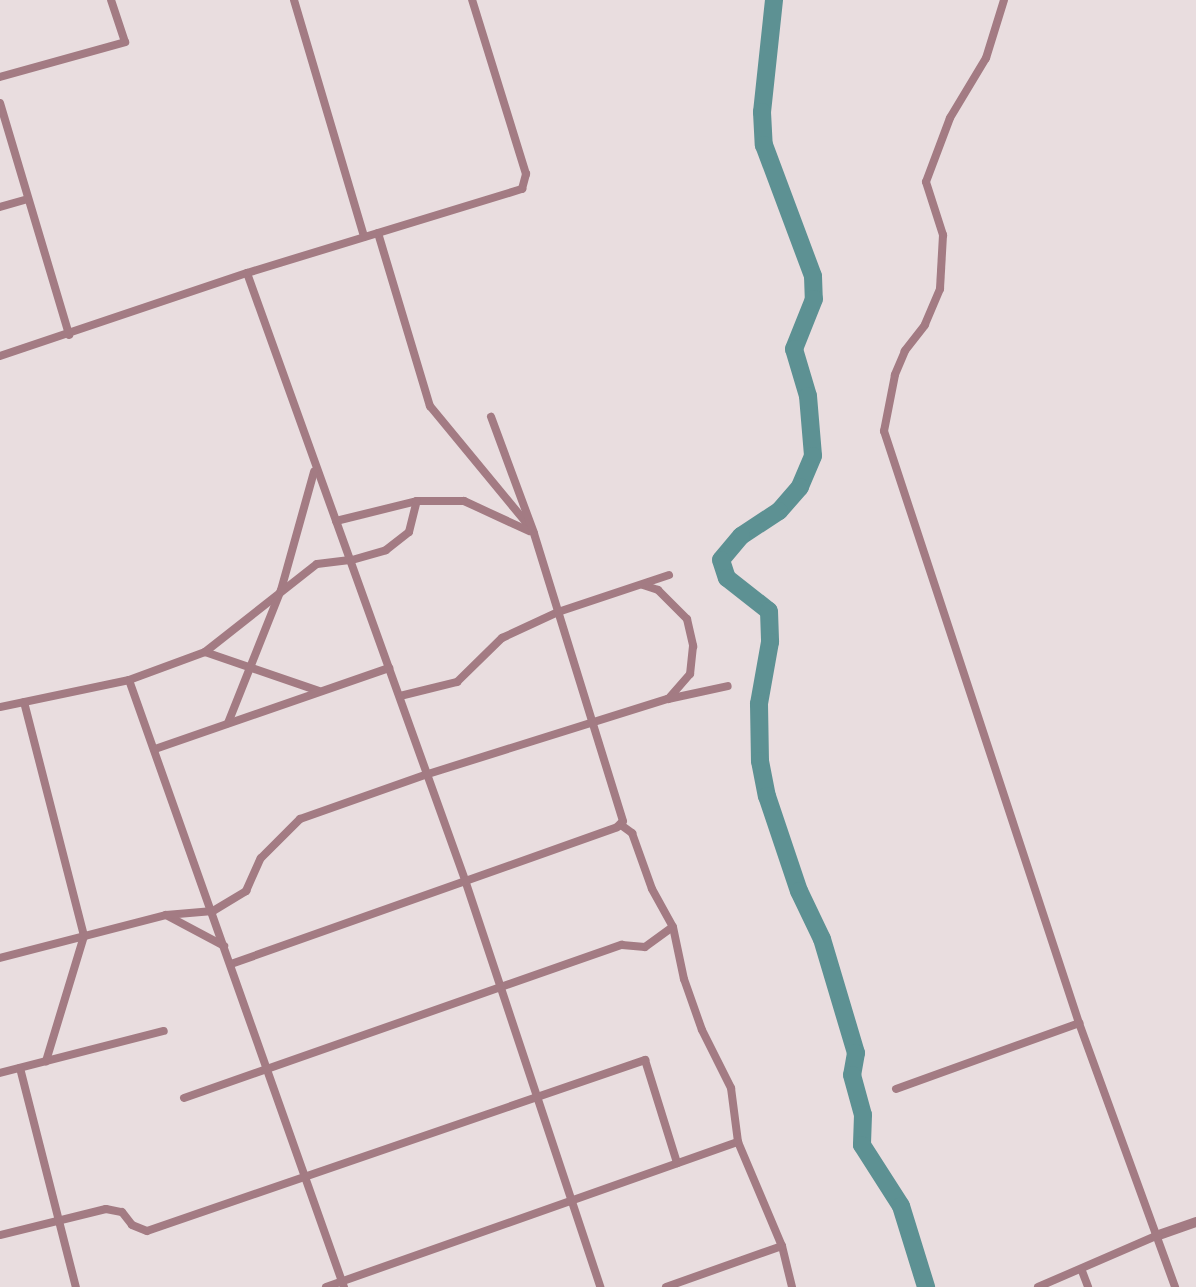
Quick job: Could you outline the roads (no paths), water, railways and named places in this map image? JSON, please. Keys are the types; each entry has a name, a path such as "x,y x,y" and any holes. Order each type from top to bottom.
{"street":[{"path":"0,77 124,42 111,0"},
{"path":"294,0 364,236"},
{"path":"0,356 247,273 522,189 526,184 472,0"},
{"path":"1004,0 986,58 950,118 926,182 942,235 940,289 926,325 904,351 895,374 884,431 1078,1024 1175,1287"},
{"path":"0,103 68,335"},
{"path":"0,207 28,199"},
{"path":"378,233 430,406 534,533"},
{"path":"247,273 314,471 352,560 540,1095 600,1287"},
{"path":"491,417 596,722 623,816 621,825"},
{"path":"228,723 281,590 314,471"},
{"path":"336,521 417,502 464,501 534,533"},
{"path":"0,708 129,680 205,652 316,564 352,560 386,550 409,532 417,502"},
{"path":"400,696 457,682 502,638 558,612 668,575"},
{"path":"640,584 658,590 687,618 694,646 690,674 668,699"},
{"path":"205,652 319,691"},
{"path":"156,749 389,668"},
{"path":"129,680 343,1284"},
{"path":"0,958 166,915 214,911 246,891 261,858 300,820 428,774 668,699 728,686"},
{"path":"24,702 84,936 46,1061"},
{"path":"231,964 621,825"},
{"path":"621,825 632,832 652,888 673,927 684,979 731,1088 738,1142 782,1246 792,1287"},
{"path":"166,915 225,947"},
{"path":"184,1098 622,945 646,947 673,927"},
{"path":"896,1089 1078,1024"},
{"path":"0,1073 164,1031"},
{"path":"0,1235 113,1209 139,1230 148,1231 645,1060 677,1163"},
{"path":"20,1068 76,1287"},
{"path":"326,1287 738,1142"},
{"path":"1038,1287 1196,1222"},
{"path":"666,1287 782,1246"},
{"path":"1082,1271 1088,1287"}],"waterway":[{"path":"774,0 762,112 764,145 813,276 814,299 794,349 808,396 813,456 800,487 779,511 741,536 721,560 727,578 769,611 770,642 759,704 760,761 767,796 799,891 822,939 856,1053 852,1075 863,1115 862,1145 901,1206 926,1287"}]}
